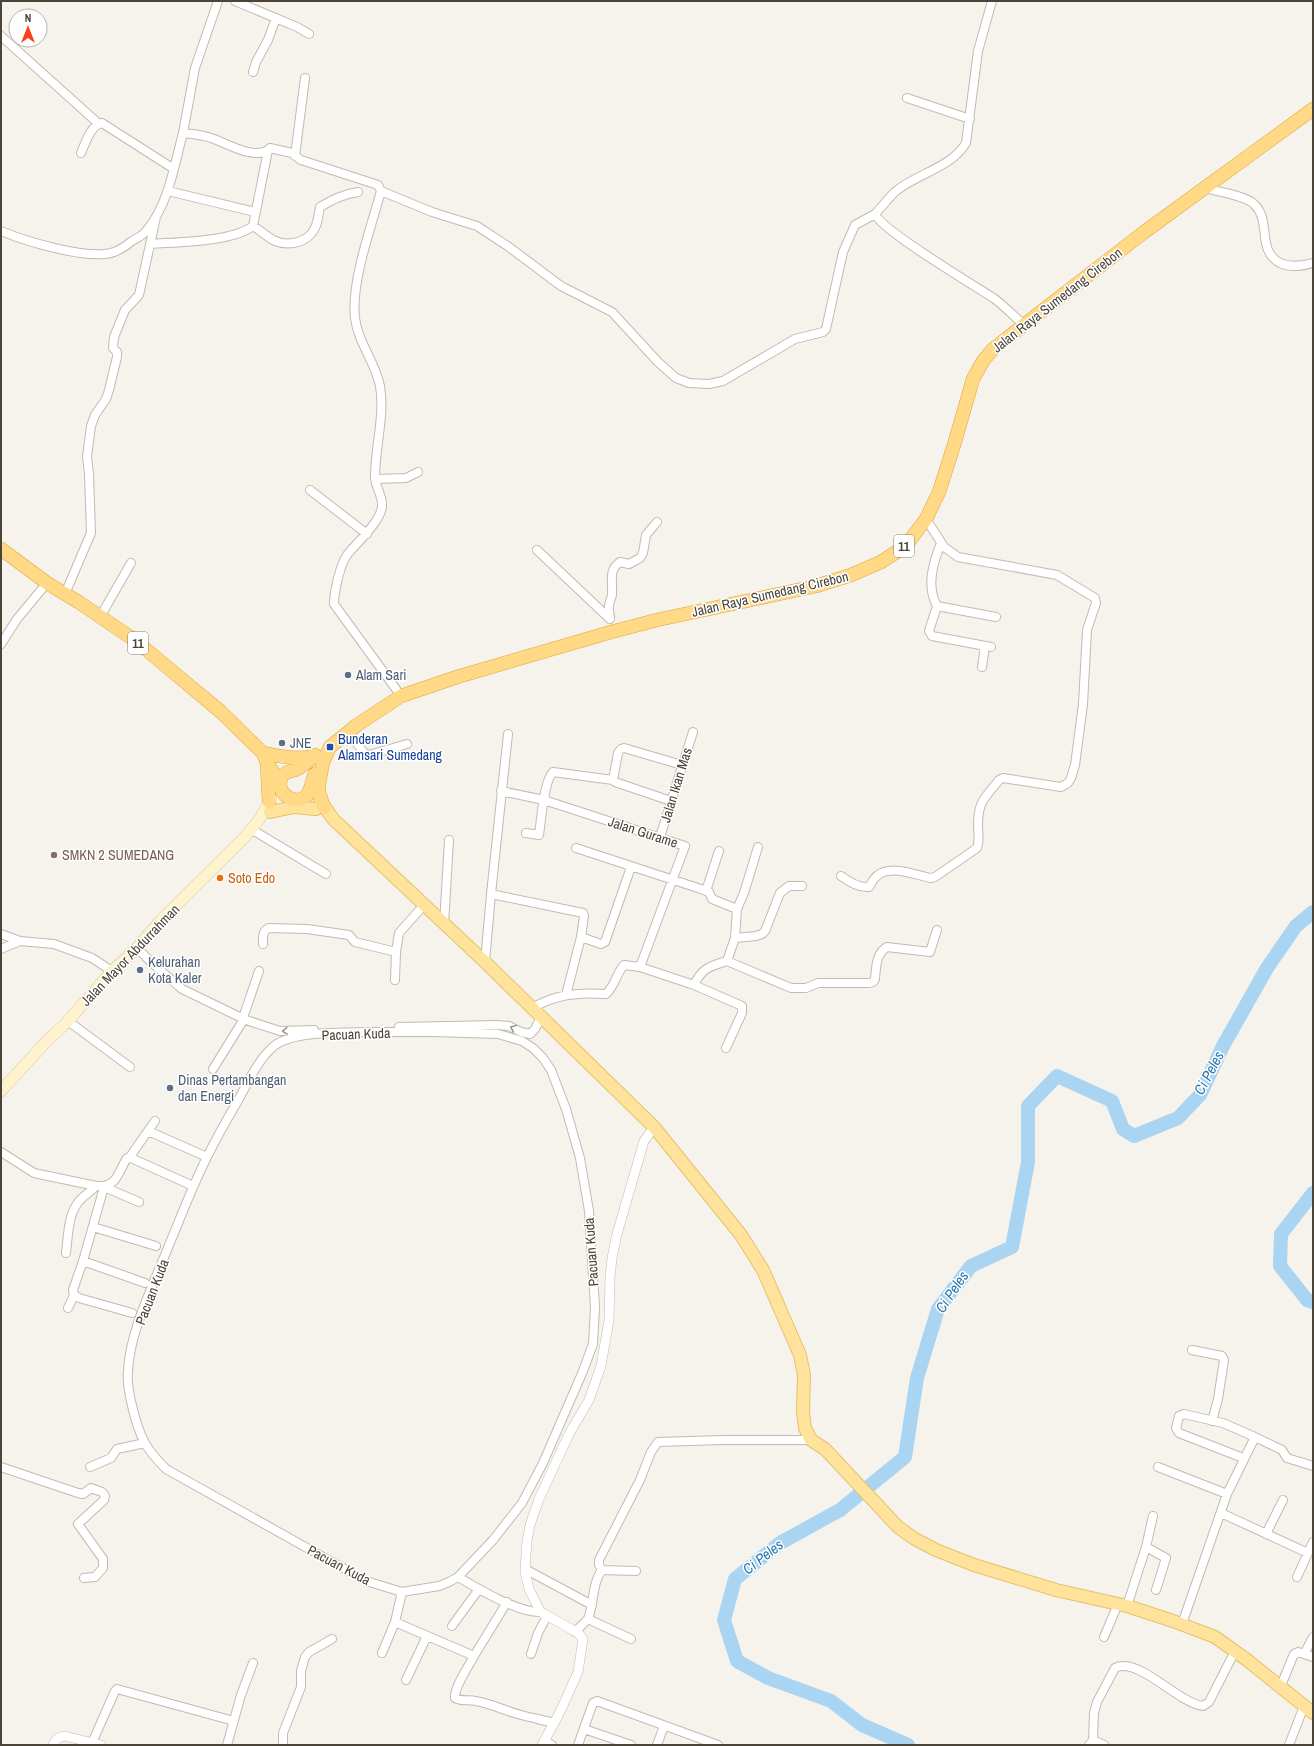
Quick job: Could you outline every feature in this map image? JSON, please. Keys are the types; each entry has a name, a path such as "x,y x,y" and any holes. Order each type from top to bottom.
{"highway":[{"name":"Jalan Raya Sumedang Cirebon","path":"322,756 348,732 401,696 611,625 657,620 816,586 851,575 881,562 898,551 910,540 926,520 938,492 954,445 973,379 982,361 993,349 1025,326 1137,238 1313,109"},
{"name":"11","path":"1,549 47,583 136,641 221,712 268,757 304,773 308,776 311,784"},
{"name":"11","path":"268,757 280,782 282,792 285,796 294,800 308,794 322,756"},
{"name":"11","path":"280,782 288,772 296,770 322,756"},
{"path":"270,807 268,757 298,759 322,756 319,784 320,809"}],"main road":[{"name":"Jalan Mayor Abdurrahman","path":"1,1091 44,1044 68,1021 112,971 137,948 160,922 251,829 270,807 280,782"},
{"path":"311,784 320,809"},
{"path":"270,807 294,800 320,809 333,819 485,962 654,1127 741,1235 763,1270 800,1355 804,1376 804,1420 811,1440 825,1449 898,1526 915,1539 936,1550 974,1565 1056,1590 1123,1605 1182,1624 1215,1637 1308,1710"},
{"path":"270,807 320,809"}],"street":[{"path":"1,231 18,238 87,254 114,252 146,232 156,217 168,192 183,133 195,68 218,1"},
{"path":"235,1 297,27 309,34"},
{"path":"183,133 211,138 233,147 259,154 270,148 292,153 300,160 378,185 381,191 432,212 477,226 510,247 561,286 612,312 658,362 676,378 689,383 709,384 723,381 796,339 823,332 826,329 843,252 855,225 875,214 897,190 944,164 963,148 968,139 978,51 992,1"},
{"path":"253,72 256,62 268,40 276,18"},
{"path":"1,36 99,124 110,128 126,140 174,169"},
{"path":"295,156 305,78"},
{"path":"907,98 970,119"},
{"path":"81,153 92,131 99,124"},
{"path":"151,244 212,239 247,230 253,226 268,150"},
{"path":"1205,188 1240,197 1254,204 1262,217 1268,250 1270,255 1275,260 1292,266 1301,266 1313,263"},
{"path":"381,191 355,286 355,318 359,337 374,363 380,387 381,413 375,478 382,502 382,509 367,534 347,556 339,571 334,604 401,696"},
{"path":"168,192 255,212"},
{"path":"253,226 265,232 273,240 284,243 298,242 311,234 317,223 320,207 346,194 358,192"},
{"path":"875,214 881,222 996,301 1025,326"},
{"path":"65,594 90,533 89,474 87,457 91,426 95,415 106,399 109,390 117,357 117,352 113,348 114,337 125,310 139,295 156,217"},
{"path":"375,478 406,478 418,472"},
{"path":"310,490 367,534"},
{"path":"841,876 850,883 866,887 869,887 876,877 884,871 893,870 931,878 935,877 977,848 979,842 978,825 982,800 999,780 1003,778 1061,787 1068,783 1072,778 1083,704 1087,630 1096,603 1095,598 1057,575 958,557 944,547 926,520"},
{"path":"611,625 609,606 612,594 611,580 615,565 620,562 629,564 640,558 643,553 646,535 657,522"},
{"path":"941,543 935,557 931,578 932,594 937,606 929,631 932,636 988,646 982,668"},
{"path":"537,550 611,625"},
{"path":"100,617 131,563"},
{"path":"1,644 17,619 47,583"},
{"path":"937,606 996,617"},
{"path":"348,732 364,753 369,755 407,744"},
{"name":"Jalan Ikan Mas","path":"660,837 693,732"},
{"path":"485,962 501,791 508,734"},
{"path":"613,780 618,753 621,748 682,765"},
{"path":"526,833 539,835 544,800 550,776 554,772 613,780 671,801"},
{"name":"Jalan Gurame","path":"501,791 544,800 684,846 640,967"},
{"path":"251,829 326,874"},
{"path":"444,924 449,840"},
{"path":"576,848 706,890 709,892 712,899 737,909"},
{"path":"727,961 735,938 737,909 742,900 758,848"},
{"path":"706,890 720,851"},
{"path":"581,937 601,944 605,942 631,867"},
{"path":"735,938 762,934 765,931 780,893 789,886 802,886"},
{"path":"491,894 583,913 584,916 581,937 566,995"},
{"path":"395,980 396,952 399,933 424,905"},
{"path":"263,944 264,931 269,928 306,929 349,935 355,942 396,952"},
{"path":"694,985 699,975 704,970 727,961 791,988 806,988 818,983 869,983 873,982 875,979 879,955 882,949 887,947 930,952 937,930"},
{"path":"1,934 20,941 54,944 72,949 92,958 112,971"},
{"path":"1,949 20,941"},
{"path":"137,948 182,989 243,1018 280,1031 497,1025 512,1027 526,1034 533,1032 541,1017"},
{"path":"532,1008 547,999 580,992 606,994 612,989 618,972 624,965 640,967 694,985 742,1006 742,1013 726,1048"},
{"path":"213,1069 243,1018 259,971"},
{"path":"68,1021 130,1067"},
{"name":"Pacuan Kuda","path":"382,1032 498,1034 522,1041 543,1058 551,1070 566,1109 580,1158 587,1192 595,1307 593,1344 557,1431 522,1503 493,1540 458,1577 439,1586 402,1592 366,1581 166,1469 156,1460 144,1443 129,1392 127,1372 131,1351 153,1283 193,1186 207,1157 258,1065 274,1047 284,1040 298,1036 382,1032"},
{"path":"66,1253 71,1222 77,1204 84,1195 100,1186 114,1181 127,1158 129,1158 148,1132 154,1121"},
{"path":"531,1654 544,1614 529,1589 525,1569 530,1525 539,1498 569,1434 589,1400 601,1366 608,1320 610,1277 616,1240 644,1141 654,1127"},
{"path":"148,1132 207,1157"},
{"path":"1,1152 34,1173 100,1186 139,1202"},
{"path":"129,1158 146,1164 193,1186"},
{"path":"68,1308 74,1295 73,1290 93,1227 100,1186"},
{"path":"93,1227 156,1246"},
{"path":"83,1261 145,1283"},
{"path":"74,1295 79,1298 132,1313"},
{"path":"1192,1350 1222,1356 1224,1360 1218,1399 1212,1421"},
{"path":"1244,1458 1184,1435 1176,1430 1180,1416 1182,1414 1223,1423 1282,1450 1287,1458 1313,1466"},
{"path":"1182,1624 1227,1494 1255,1437"},
{"path":"575,1632 588,1619 602,1570 599,1565 599,1560 640,1480 651,1452 658,1442 811,1440"},
{"path":"90,1467 111,1458 117,1450 144,1443"},
{"path":"1,1467 78,1493 83,1494 91,1488 104,1494 104,1500 78,1524 103,1559 103,1568 95,1577 84,1578"},
{"path":"1158,1467 1227,1494"},
{"path":"1266,1534 1283,1500"},
{"path":"1221,1513 1308,1553"},
{"path":"1104,1637 1123,1605 1146,1547 1153,1516"},
{"path":"1297,1578 1313,1542"},
{"path":"1146,1547 1166,1558 1156,1590"},
{"path":"525,1569 592,1605"},
{"path":"602,1570 636,1571"},
{"path":"458,1577 506,1602 530,1612 544,1614 575,1632 583,1640 581,1661 578,1672 554,1723 546,1744"},
{"path":"452,1626 479,1589"},
{"path":"382,1653 395,1622 402,1592"},
{"path":"506,1602 474,1656 454,1696 456,1699 482,1702 554,1723"},
{"path":"588,1619 631,1639"},
{"path":"395,1622 474,1656"},
{"path":"406,1680 427,1636"},
{"path":"1304,1654 1313,1637"},
{"path":"283,1745 283,1732 300,1687 301,1671 305,1657 309,1652 332,1639"},
{"path":"1104,1745 1091,1742 1094,1714 1097,1702 1115,1668 1120,1665 1135,1668 1144,1672 1170,1690 1203,1706 1209,1702 1234,1651"},
{"path":"1280,1688 1294,1654 1298,1652 1313,1657"},
{"path":"227,1745 241,1695 253,1662"},
{"path":"53,1745 59,1737 65,1736 97,1744 117,1689 234,1721"},
{"path":"578,1745 593,1704 597,1701 718,1745"},
{"path":"1289,1745 1308,1710"},
{"path":"657,1745 664,1726"},
{"path":"584,1729 631,1745"}],"waterway":[{"name":"Ci Peles","path":"908,1745 862,1725 831,1701 768,1678 737,1661 724,1620 735,1579 780,1543 840,1510 905,1457 917,1378 938,1309 971,1266 1012,1247 1028,1162 1028,1106 1057,1076 1112,1101 1123,1129 1134,1136 1178,1118 1200,1095 1223,1046 1267,968 1296,926 1313,912"},
{"name":"Ci Peles","path":"1313,1193 1281,1234 1280,1266 1307,1300 1313,1302"}],"place":[{"name":"Alam Sari","path":"348,675"},
{"name":"JNE","path":"282,743"},
{"name":"Bunderan Alamsari Sumedang","path":"330,747"},
{"name":"SMKN 2 SUMEDANG","path":"54,855"},
{"name":"Soto Edo","path":"220,878"},
{"name":"Kelurahan Kota Kaler","path":"140,970"},
{"name":"Dinas Pertambangan dan Energi","path":"170,1088"}]}
